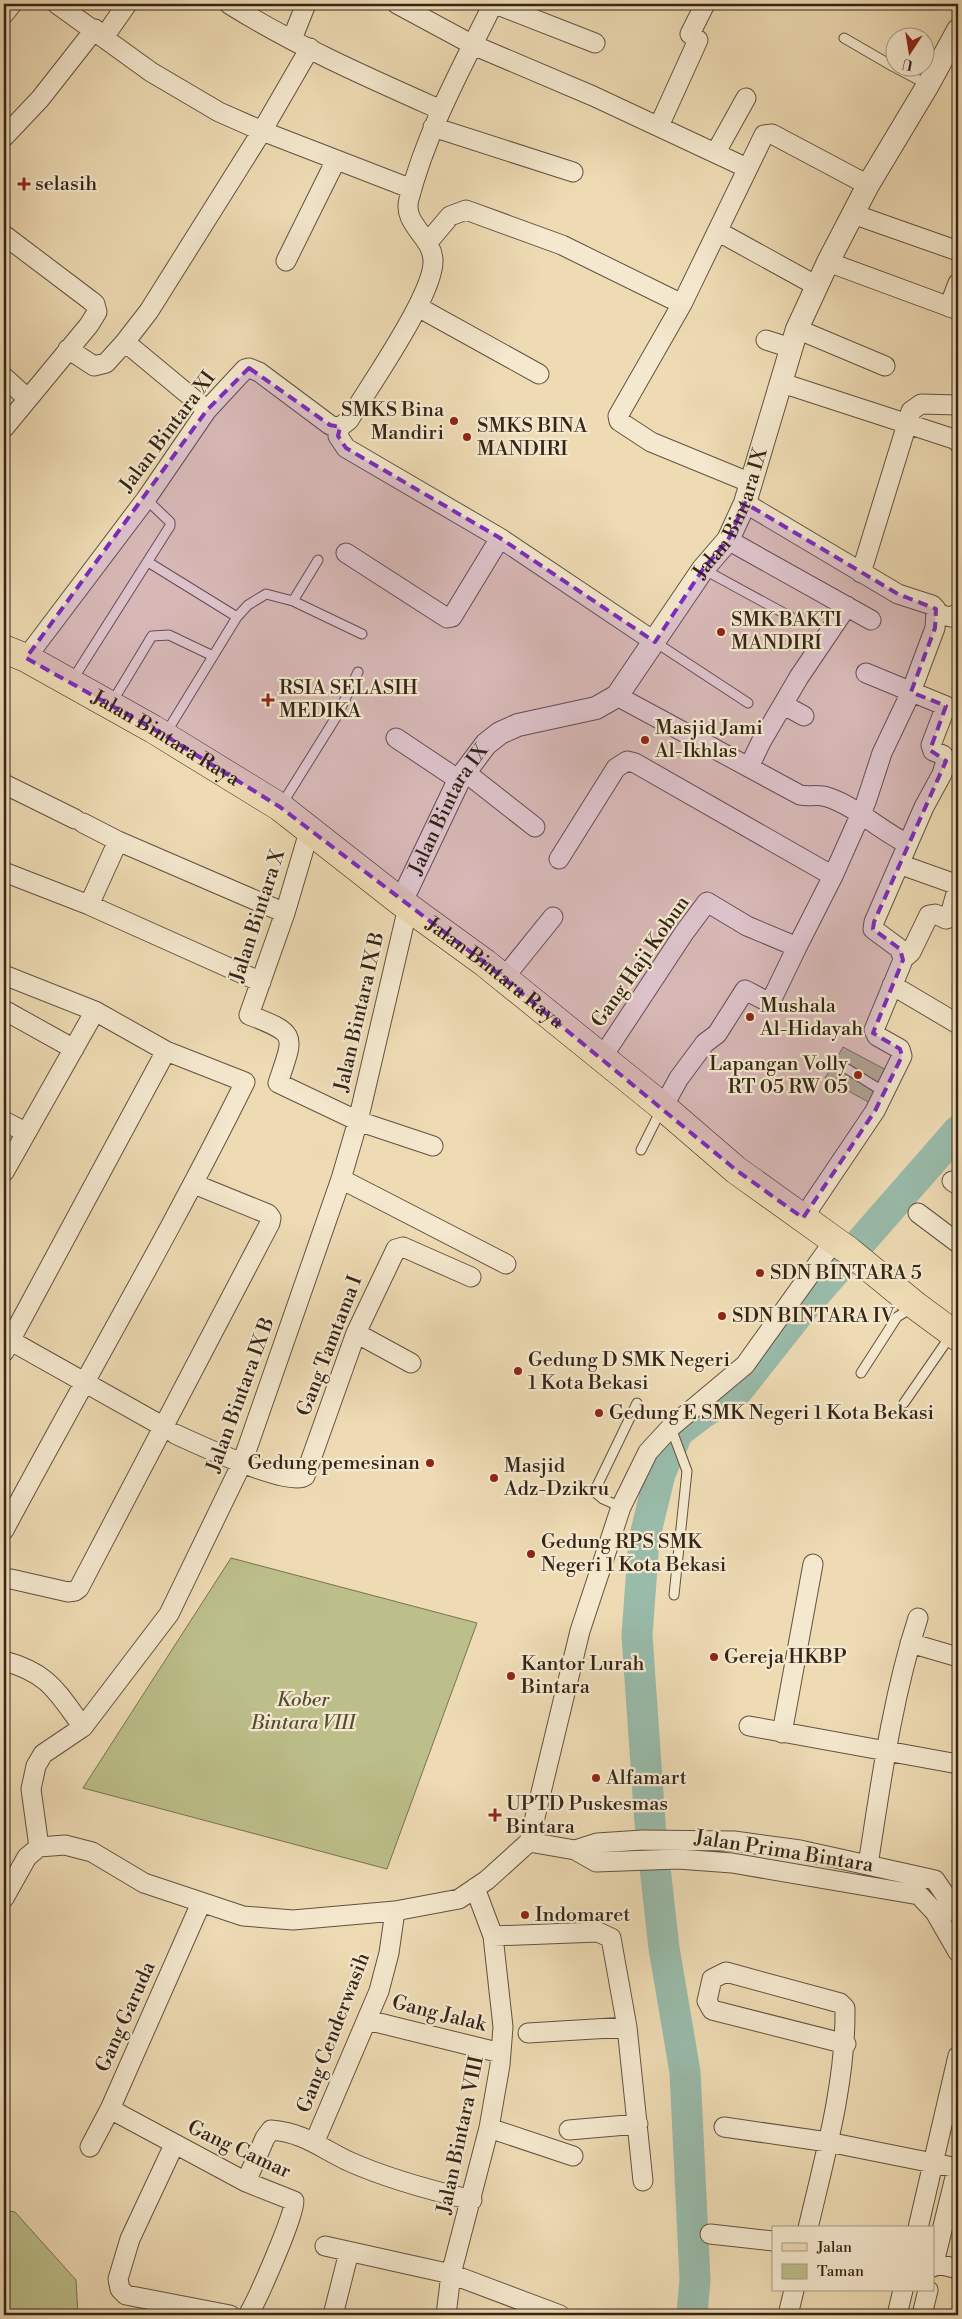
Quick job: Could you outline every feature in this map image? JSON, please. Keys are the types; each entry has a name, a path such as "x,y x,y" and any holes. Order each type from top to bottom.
{"main road":[{"name":"Jalan Bintara Raya","path":"15,653 164,735 280,807 312,830 404,904 503,979 662,1107 736,1170 842,1246 916,1306 956,1335"}],"street":[{"path":"4,14 12,4"},
{"path":"57,4 100,33 151,72 219,112 262,131 412,189"},
{"path":"4,136 127,4"},
{"path":"229,4 376,82 437,119 573,172"},
{"path":"292,39 306,4"},
{"path":"397,4 473,45 659,126 747,168"},
{"path":"595,43 494,4 437,119 408,200 408,214 432,250 433,268 418,307 349,420 340,427 338,436 346,448 500,538 655,642"},
{"path":"659,126 698,40 690,34 705,4"},
{"name":"Jalan Bintara IX","path":"404,904 462,776 486,744 500,733 518,724 596,708 617,696 703,569 728,540 748,493 794,338 817,286 868,185 928,86 958,30"},
{"path":"68,349 94,366 106,363 125,342 149,311 262,131 310,48"},
{"path":"716,152 746,98"},
{"path":"662,1107 679,1078 705,1043 717,1034 745,990 770,1003 860,814 882,753 911,692 935,628 937,614 932,605 898,594 861,573 748,493 650,442 619,421 621,410 682,304 719,232 747,168 764,135 772,134 868,185"},
{"path":"286,261 336,160"},
{"path":"428,242 450,216 466,210 562,245 682,304"},
{"path":"853,214 958,251"},
{"path":"719,232 817,286"},
{"path":"4,235 95,304 97,312 4,428"},
{"path":"828,262 954,308 958,283"},
{"path":"418,307 539,374"},
{"path":"766,340 794,338 885,366"},
{"path":"125,342 208,410"},
{"name":"Jalan Bintara XI","path":"15,653 146,499 208,410 242,372 249,368 259,372 330,425 340,427"},
{"path":"4,377 28,398"},
{"path":"782,383 954,439 958,442"},
{"path":"861,573 911,411 921,404 958,405"},
{"path":"346,553 447,618 452,617 500,538"},
{"path":"728,540 871,620"},
{"path":"749,768 829,630 847,606"},
{"path":"937,614 951,617 958,613"},
{"path":"866,673 946,706 931,745 933,751 950,757 946,761 942,774 924,807 874,922 873,929 900,949 903,959"},
{"path":"617,696 800,795 827,797 860,814 889,835 908,844"},
{"path":"784,705 804,716"},
{"path":"396,738 462,776 535,827"},
{"path":"559,859 616,768 627,761 635,762 832,876"},
{"path":"4,784 118,841 285,913"},
{"name":"Jalan Bintara X","path":"312,830 306,842 285,913 249,1015 279,1026 287,1034 290,1041 278,1083 358,1121"},
{"path":"89,905 118,841"},
{"path":"803,1218 875,1111 902,1056 900,1049 877,1036 874,1030 903,959 911,952 929,915 935,914 946,919 949,918 958,886 899,864"},
{"path":"4,872 89,905 261,982"},
{"name":"Gang Haji Kobun","path":"601,1059 684,933 707,902 747,926 795,950"},
{"name":"Jalan Bintara IX B","path":"39,1848 31,1789 36,1766 43,1754 83,1727 169,1614 242,1463 341,1179 358,1121 404,904"},
{"path":"503,979 553,917"},
{"path":"4,975 94,1011 166,1051 245,1082 194,1184 83,1382 4,1530"},
{"path":"892,985 958,1024"},
{"path":"4,1010 74,1049"},
{"path":"4,1172 94,1011"},
{"path":"166,1051 6,1343 83,1382 169,1430 242,1463"},
{"path":"4,1120 25,1132"},
{"path":"358,1121 433,1146"},
{"path":"341,1179 506,1264"},
{"path":"11,1579 68,1592 79,1588 169,1430 270,1218 268,1214 194,1184"},
{"path":"918,1213 958,1243"},
{"path":"4,1898 27,1857 39,1848 66,1845 92,1852 144,1883 201,1903 243,1916 293,1920 395,1911 459,1899 511,1860 529,1842 580,1631 621,1507 648,1452 746,1365 842,1246"},
{"name":"Gang Tamtama I","path":"242,1463 293,1479 298,1480 305,1476 356,1333 396,1248 403,1247 471,1277"},
{"path":"356,1333 412,1363"},
{"path":"782,1733 813,1564"},
{"path":"868,1865 886,1749 910,1643 918,1618"},
{"path":"910,1643 958,1657"},
{"path":"4,1661 22,1666 49,1682 83,1727"},
{"path":"748,1726 886,1749 958,1764"},
{"name":"Jalan Prima Bintara","path":"574,1850 597,1843 643,1840 734,1841 800,1850 958,1885"},
{"path":"732,1863 734,1841"},
{"name":"Jalan Prima Bintara","path":"529,1842 574,1850 596,1862 678,1859 732,1863 919,1895"},
{"path":"958,1914 935,1880 919,1895 935,1912 958,1952"},
{"name":"Jalan Bintara VIII","path":"446,2315 451,2274 472,2200 489,2128 501,2053 502,2000 493,1936 475,1888"},
{"name":"Gang Garuda","path":"90,2147 110,2109 201,1903"},
{"name":"Gang Cenderwasih","path":"315,2141 367,2020 385,1971 395,1911"},
{"path":"493,1936 598,1932 608,1935 613,1942 627,2027 638,2124 642,2182"},
{"path":"808,2226 828,2142 846,2044 845,2008 840,2003 726,1972 716,1975 712,1979 707,2001 712,2010 846,2044"},
{"name":"Gang Jalak","path":"367,2020 501,2053"},
{"path":"528,2033 627,2027"},
{"path":"918,2226 958,2056"},
{"name":"Gang Camar","path":"110,2109 246,2182 294,2200 295,2207 248,2315"},
{"path":"569,2130 638,2124"},
{"path":"724,2127 828,2142 958,2167 934,2265 958,2269"},
{"path":"489,2128 573,2156"},
{"path":"246,2182 265,2138 271,2130 290,2133 315,2141 348,2160 414,2187 472,2200"},
{"path":"174,2144 130,2239 118,2279 120,2289 126,2295 222,2315"},
{"path":"710,2234 772,2241"},
{"path":"324,2246 451,2274 560,2315"},
{"path":"333,2315 349,2252"},
{"path":"788,2315 794,2292"},
{"path":"897,2315 903,2292"},
{"path":"922,2315 928,2292"}],"lane":[{"path":"844,38 884,61"},
{"path":"914,78 928,86"},
{"path":"70,683 170,526 170,522 146,499"},
{"path":"293,601 318,560"},
{"path":"148,562 237,617"},
{"path":"703,569 791,617"},
{"path":"164,735 237,617 248,605 266,594 293,601 362,634"},
{"path":"110,705 152,636 169,635 213,656"},
{"path":"655,642 748,703"},
{"path":"280,807 338,714 358,672"},
{"path":"844,1066 884,1092"},
{"path":"641,1150 662,1107"},
{"path":"861,1373 897,1317 916,1306"},
{"path":"904,1403 956,1335"},
{"path":"621,1507 603,1499 596,1493 596,1488 637,1403"},
{"path":"672,1432 686,1465 687,1476 674,1595"}],"highlighted area":[{"path":"249,368 330,425 340,427 338,436 346,448 500,538 655,642 703,569 728,540 745,503 898,594 936,609 935,628 911,692 946,706 930,750 946,761 874,922 873,929 900,949 903,960 873,1033 900,1049 902,1056 875,1111 803,1218 736,1170 485,963 280,807 164,735 26,658 207,410"}],"green space":[{"name":"Lapangan Volly RT 05 RW 05","path":"843,1047 890,1072 872,1104 825,1078"},
{"name":"Kober Bintara VIII","path":"231,1558 477,1623 387,1869 83,1788"},
{"path":"4,2210 15,2212 76,2280 78,2315 4,2315"}],"waterway":[{"path":"692,2315 695,2279 685,2072 664,1948 650,1823 637,1635 644,1540 660,1474 678,1432 703,1413 735,1394 803,1308 958,1131"}],"place":[{"name":"selasih","path":"24,184"},
{"name":"SMKS Bina Mandiri","path":"454,421"},
{"name":"SMKS BINA MANDIRI","path":"467,437"},
{"name":"SMK BAKTI MANDIRI","path":"721,632"},
{"name":"RSIA SELASIH MEDIKA","path":"268,700"},
{"name":"Masjid Jami Al-Ikhlas","path":"645,740"},
{"name":"Mushala Al-Hidayah","path":"750,1017"},
{"name":"Lapangan Volly RT 05 RW 05","path":"858,1075"},
{"name":"SDN BINTARA 5","path":"760,1273"},
{"name":"SDN BINTARA IV","path":"722,1316"},
{"name":"Gedung D SMK Negeri 1 Kota Bekasi","path":"518,1371"},
{"name":"Gedung E SMK Negeri 1 Kota Bekasi","path":"599,1413"},
{"name":"Gedung pemesinan","path":"430,1463"},
{"name":"Masjid Adz-Dzikru","path":"494,1478"},
{"name":"Gedung RPS SMK Negeri 1 Kota Bekasi","path":"531,1554"},
{"name":"Gereja HKBP","path":"714,1657"},
{"name":"Kantor Lurah Bintara","path":"511,1676"},
{"name":"Alfamart","path":"596,1778"},
{"name":"UPTD Puskesmas Bintara","path":"495,1815"},
{"name":"Indomaret","path":"525,1915"}]}
